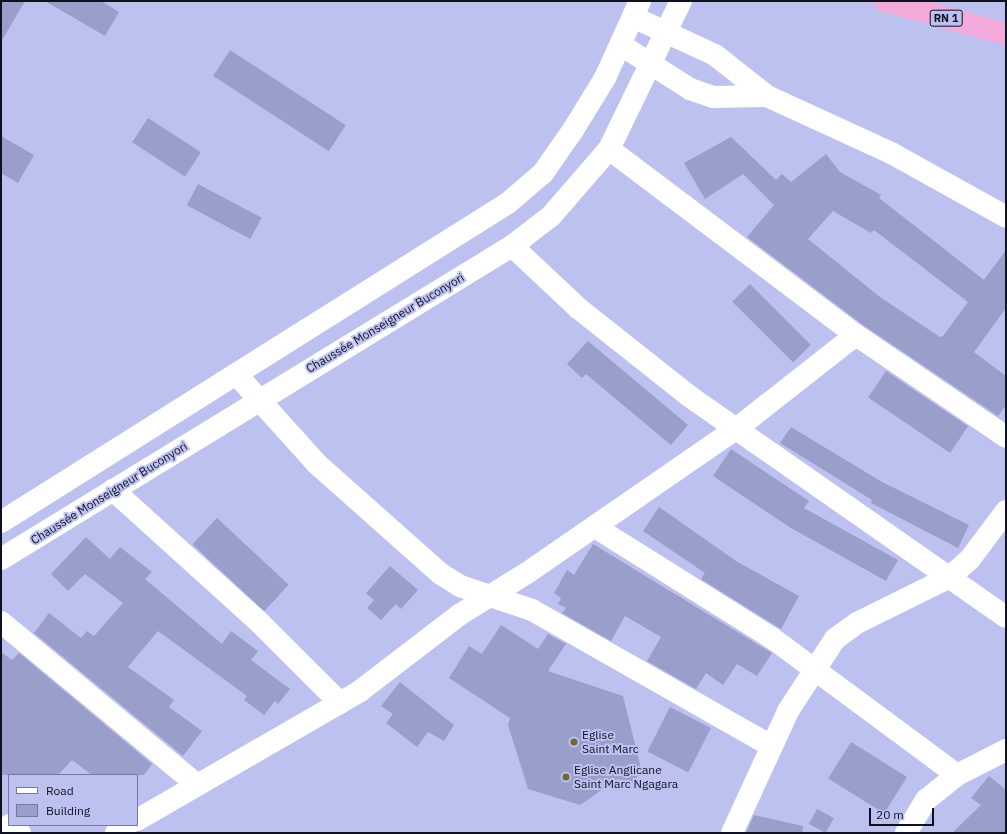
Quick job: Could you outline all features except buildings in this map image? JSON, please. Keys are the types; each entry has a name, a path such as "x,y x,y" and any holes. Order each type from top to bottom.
{"highway":[{"name":"RN 1","path":"885,1 1006,34"}],"street":[{"name":"Chaussée Monseigneur Buconyori","path":"1,559 512,246 551,216 609,149 681,1"},
{"path":"1,522 508,203 543,173 573,130 621,45 637,9 668,30 714,55 767,96 893,154 1006,217"},
{"path":"621,45 650,66 690,89 713,97 767,96"},
{"path":"609,149 856,335 1006,437"},
{"path":"512,246 578,308 736,430 1006,617"},
{"path":"138,819 195,783 340,703 489,597 595,527 736,430 856,335"},
{"path":"236,374 258,402 317,464 402,542 441,574 489,597 532,610 771,746"},
{"path":"113,490 260,623 340,703"},
{"path":"732,833 771,746 813,667 835,639 857,623 950,577 970,559 1006,511"},
{"path":"595,527 813,667 957,775"},
{"path":"1,622 195,783"},
{"path":"906,833 926,800 957,775 1003,755"},
{"path":"12,826 20,833"},
{"path":"116,833 126,826"}],"place":[{"name":"Eglise Saint Marc","path":"574,742"},
{"name":"Eglise Anglicane Saint Marc Ngagara","path":"566,777"}]}
